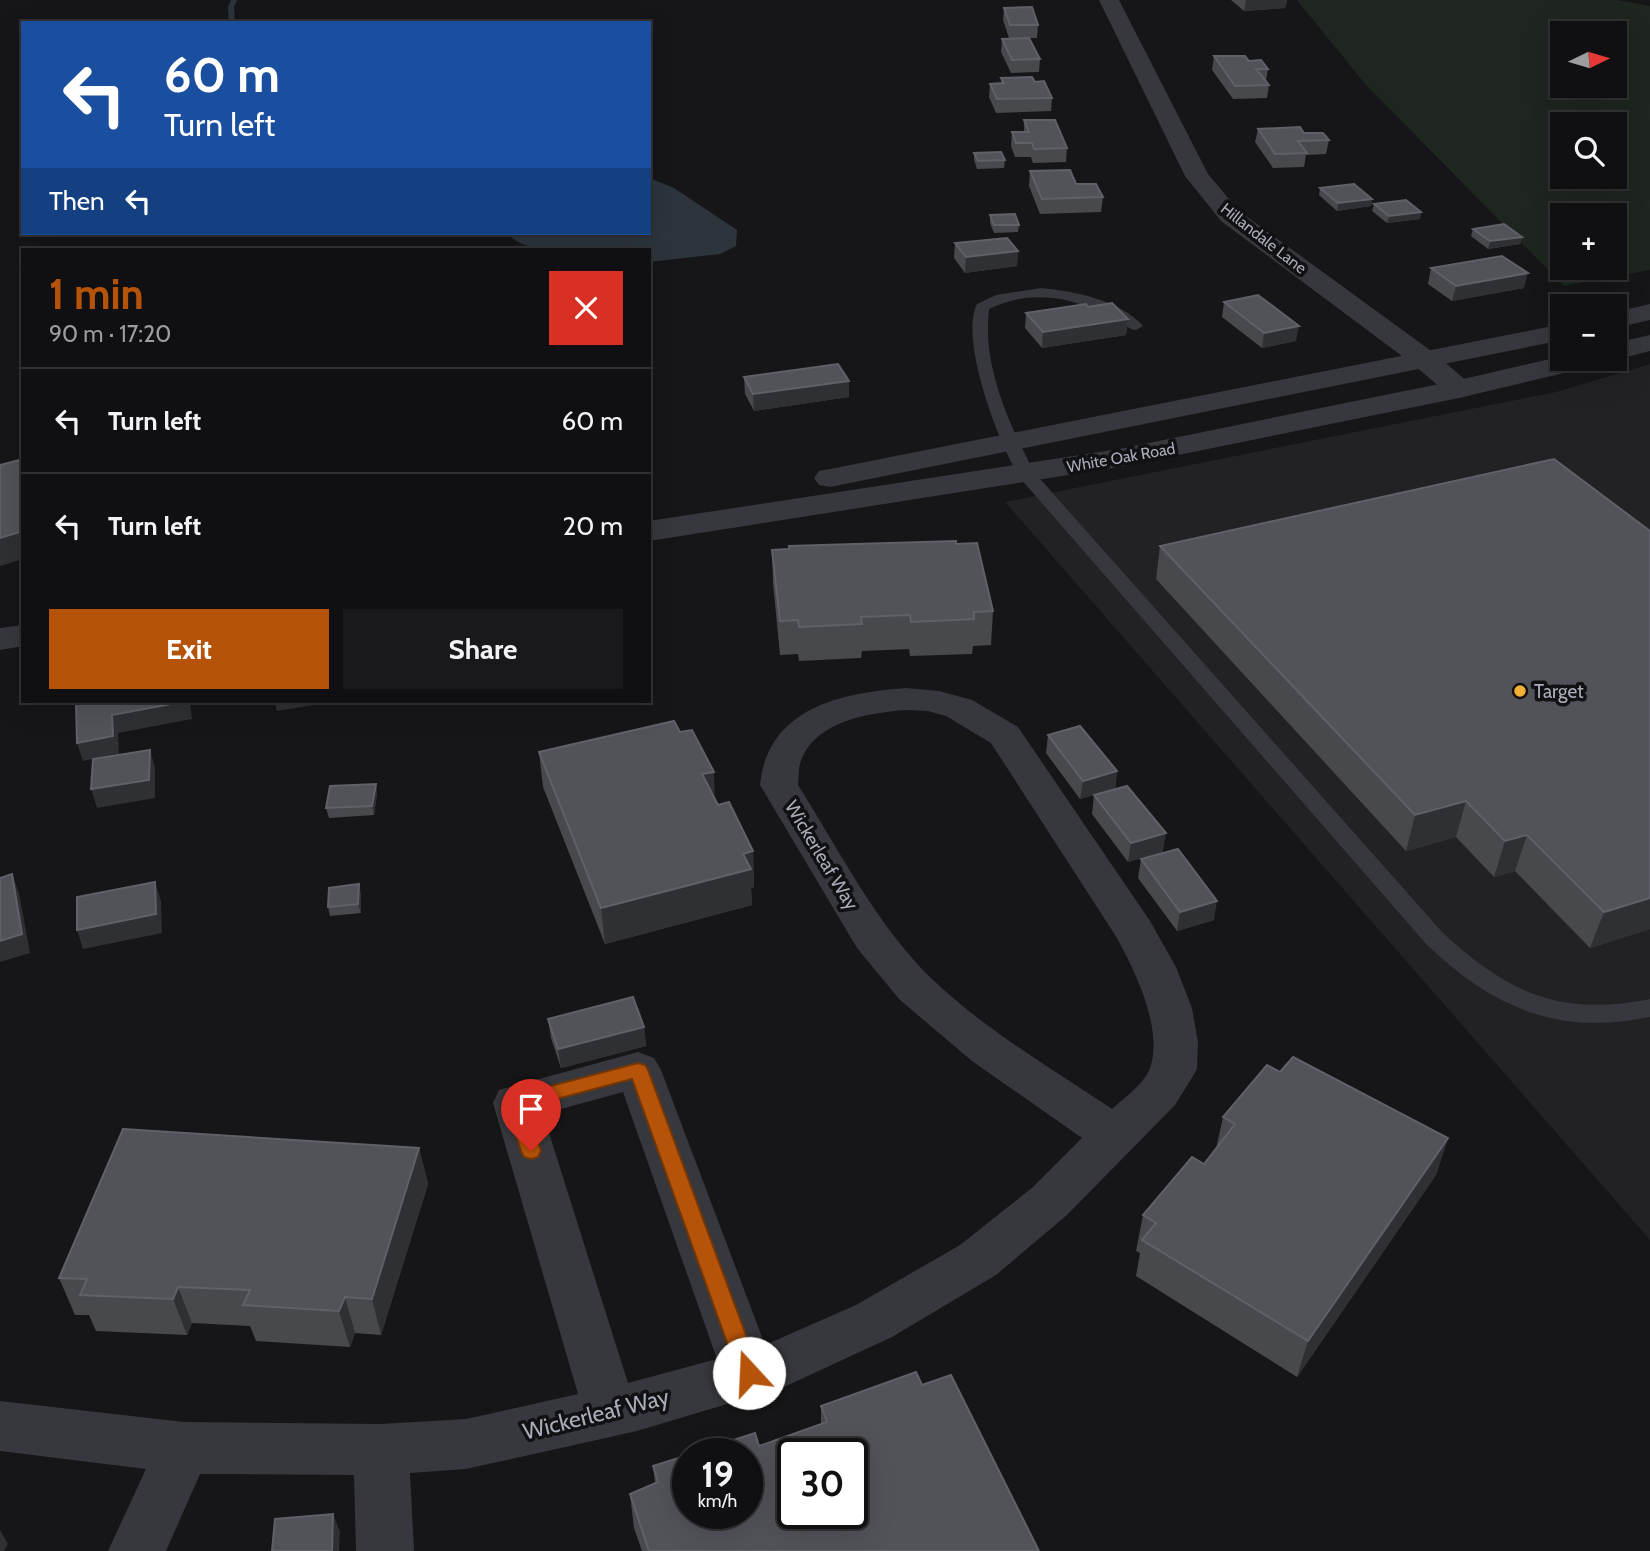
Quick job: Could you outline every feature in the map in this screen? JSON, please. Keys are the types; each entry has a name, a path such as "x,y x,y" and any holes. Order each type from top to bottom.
{"street":[{"name":"Hillandale Lane","path":"1109,0 1197,176 1213,198 1230,216 1424,359 1459,389"},
{"path":"1627,317 1650,312"},
{"name":"White Oak Road","path":"651,513 1550,335"},
{"path":"1627,349 1650,343"},
{"name":"White Oak Road","path":"651,531 1119,458 1550,368"},
{"path":"0,639 21,635"},
{"name":"Wickerleaf Way","path":"0,1426 184,1448 381,1450 466,1444 610,1412 785,1363 874,1321 978,1260 1050,1201 1115,1136 1159,1092 1174,1069 1175,1042 1170,1008 1154,967 1135,932 1005,735 987,720 963,709 928,701 855,704 820,719 799,735 786,750 777,769 779,785 872,937 915,989 967,1032 1052,1095 1115,1136"},
{"path":"610,1412 516,1103 638,1070 749,1373"},
{"path":"136,1551 184,1448"},
{"path":"381,1450 385,1551"}],"lane":[{"path":"1136,326 1114,310 1096,303 1048,292 1011,294 982,307 979,319 980,337 1000,418 1026,474 1435,939 1473,974 1535,1006 1567,1012 1614,1014 1650,1008"}],"shaded area":[{"path":"1297,0 1617,0 1650,6 1650,270 1627,274 1627,203 1550,203 1550,272 1366,85"},
{"path":"651,179 674,188 737,230 736,246 720,254 651,262 651,248 538,248 518,242 510,235 651,235"},
{"path":"1558,280 1596,280 1564,286"},
{"path":"1650,364 1650,1240 1005,502 1556,392"}],"building":[{"path":"1032,7 1038,25 1010,25 1004,8"},
{"path":"1029,38 1040,59 1012,60 1002,39"},
{"path":"1214,56 1245,56 1249,61 1261,60 1268,69 1256,69 1269,85 1235,86"},
{"path":"1032,77 1035,82 1044,81 1052,98 997,99 990,84 1004,83 1001,78"},
{"path":"1024,120 1055,120 1067,148 1034,149 1032,143 1016,143 1012,132 1029,132"},
{"path":"1300,127 1304,133 1323,133 1329,140 1298,141 1307,153 1275,154 1258,129"},
{"path":"1001,152 1005,160 978,161 974,153"},
{"path":"1070,170 1076,184 1096,184 1103,197 1042,199 1030,171"},
{"path":"1354,184 1372,199 1338,203 1320,188"},
{"path":"1406,200 1421,212 1389,216 1374,204"},
{"path":"1015,214 1019,225 994,225 990,215"},
{"path":"1504,224 1522,237 1490,241 1473,229"},
{"path":"1007,238 1018,251 966,257 955,243"},
{"path":"1502,256 1528,273 1456,286 1431,268"},
{"path":"1258,295 1299,326 1264,333 1224,302"},
{"path":"1112,303 1128,319 1043,332 1026,313 1086,304 1088,307"},
{"path":"838,364 849,381 753,394 744,377"},
{"path":"1554,459 1650,531 1650,898 1604,912 1527,835 1505,841 1466,801 1415,815 1160,546"},
{"path":"21,460 21,532 0,538 0,465"},
{"path":"956,541 956,544 977,543 993,611 974,612 974,619 911,622 910,615 861,617 862,624 799,627 798,620 780,621 772,550 789,549 789,546"},
{"path":"76,703 177,703 112,715 113,736 77,743"},
{"path":"674,721 680,732 692,730 714,772 702,774 718,805 729,802 753,851 743,854 751,869 601,908 539,752"},
{"path":"1080,726 1117,771 1083,781 1048,735"},
{"path":"150,750 149,780 91,789 93,759"},
{"path":"376,784 372,806 326,808 330,786"},
{"path":"1127,786 1166,833 1131,843 1094,795"},
{"path":"1178,849 1217,901 1180,912 1141,859"},
{"path":"12,874 22,934 0,941 0,878"},
{"path":"155,882 156,914 77,930 77,897"},
{"path":"359,884 358,904 328,907 329,888"},
{"path":"633,997 644,1027 558,1049 548,1019"},
{"path":"1293,1057 1448,1138 1308,1341 1142,1240 1156,1223 1143,1215 1192,1157 1204,1164 1235,1124 1223,1117 1267,1065 1280,1072"},
{"path":"123,1129 419,1148 372,1299 345,1297 339,1311 243,1305 250,1290 178,1287 173,1299 80,1295 87,1279 59,1278"},
{"path":"916,1372 922,1385 951,1375 1039,1551 649,1551 630,1494 658,1482 653,1466 672,1460 672,1529 763,1529 763,1445 777,1440 777,1529 868,1529 868,1438 782,1438 827,1422 821,1406"},
{"path":"755,1433 757,1438 740,1438"},
{"path":"333,1514 332,1551 272,1551 275,1519"}],"waterway":[{"path":"232,21 231,7 234,0"}],"place":[{"name":"Target","path":"1520,691"}],"route":[{"path":"531,1151 516,1103 638,1070 749,1373"}]}
